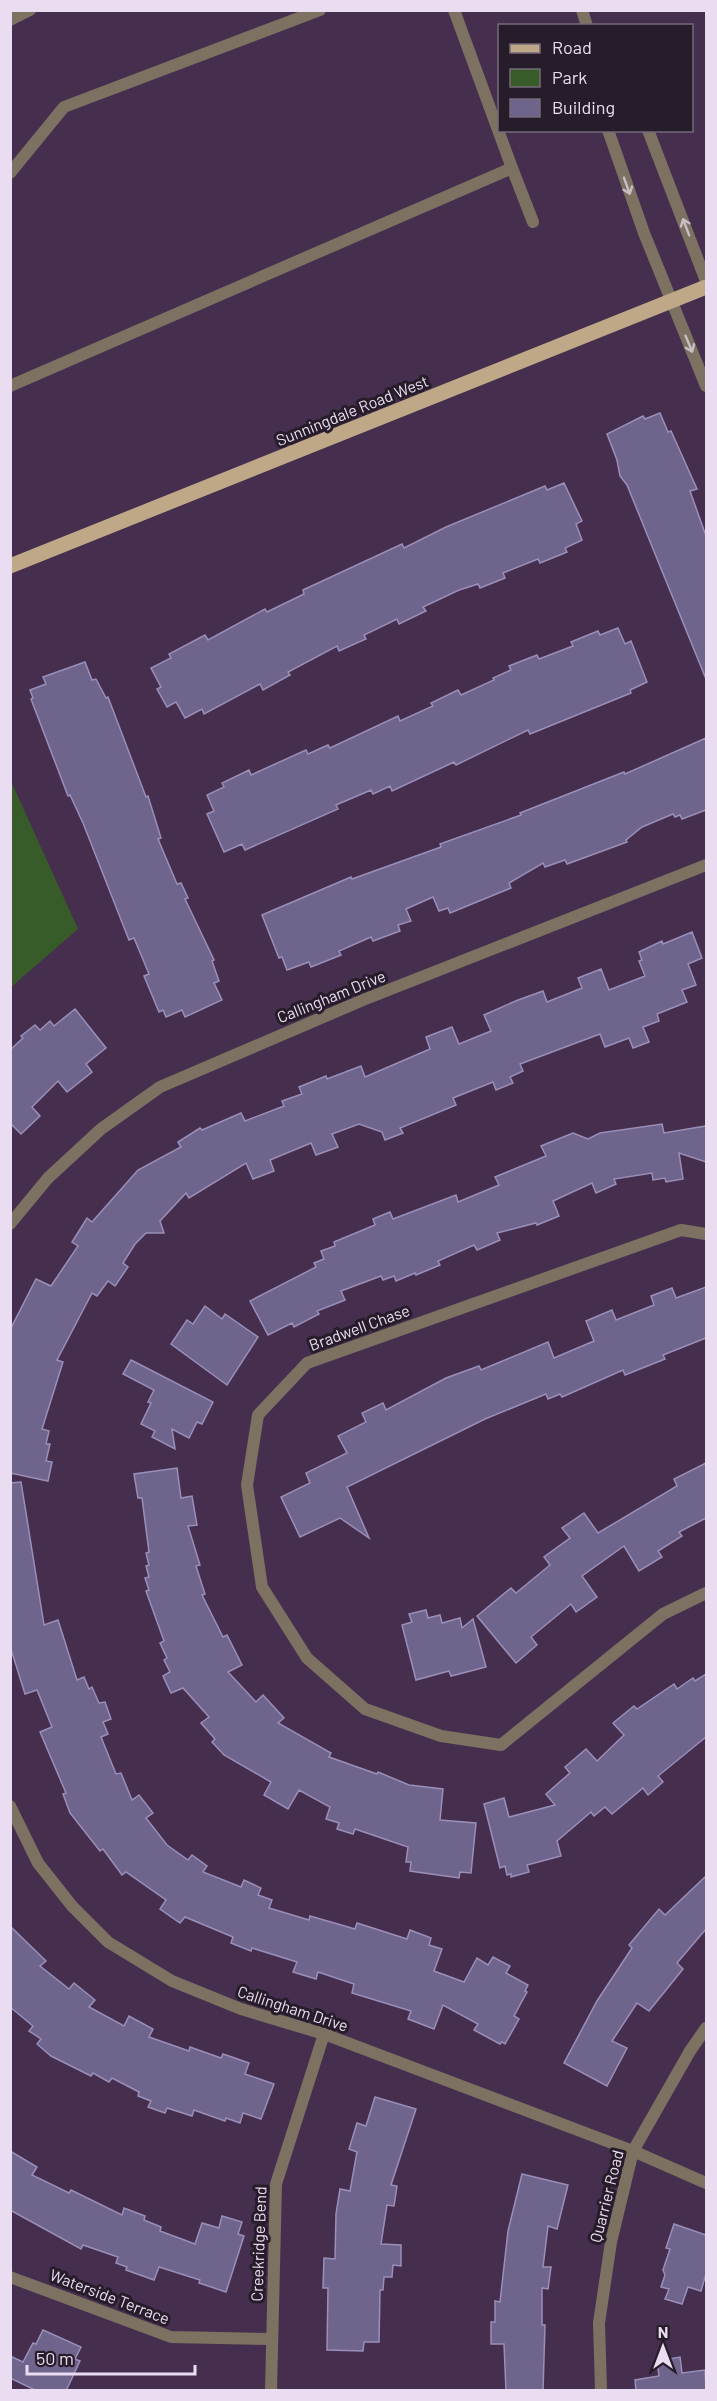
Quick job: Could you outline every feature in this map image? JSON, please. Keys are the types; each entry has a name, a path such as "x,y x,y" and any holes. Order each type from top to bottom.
{"main road":[{"name":"Sunningdale Road West","path":"10,566 706,287"}],"street":[{"path":"10,20 30,10"},
{"path":"10,173 64,107 320,10"},
{"path":"454,10 498,130"},
{"path":"499,132 533,222"},
{"path":"609,132 706,386"},
{"path":"649,132 706,281"},
{"path":"10,386 512,168"},
{"name":"Callingham Drive","path":"10,1224 48,1178 101,1129 160,1087 363,1000 706,866"},
{"name":"Bradwell Chase","path":"706,1234 681,1230 307,1363 258,1415 247,1485 262,1587 307,1658 365,1709 441,1736 501,1745 663,1614 706,1593"},
{"name":"Callingham Drive","path":"10,1806 38,1863 72,1906 108,1942 172,1981 241,2009 324,2034 633,2151 706,2183"},
{"name":"Quarrier Road","path":"601,2391 599,2323 611,2242 633,2151 690,2051 706,2028"},
{"name":"Creekridge Bend","path":"271,2391 276,2184 324,2034"},
{"name":"Waterside Terrace","path":"10,2277 171,2337 271,2339"}],"green space":[{"path":"10,779 78,929 11,987 10,987"}],"building":[{"path":"660,413 668,432 671,431 697,489 690,491 706,536 706,679 627,485 620,476 617,460 607,434 643,416 645,419"},
{"path":"564,483 582,521 576,524 582,540 565,548 567,552 540,563 538,559 503,573 505,578 480,588 478,584 459,590 423,607 426,611 399,624 397,619 364,635 366,639 339,651 337,646 288,672 290,675 263,690 260,684 204,714 202,709 185,718 176,702 167,707 157,689 161,687 151,668 171,658 169,654 205,635 208,640 265,609 267,612 304,594 303,590 402,544 404,548 446,527 545,486 547,490"},
{"path":"618,628 625,644 631,641 647,682 630,690 631,693 530,734 528,730 456,765 454,762 392,791 390,786 373,794 371,790 336,805 338,809 245,850 242,844 224,852 207,814 214,811 207,795 224,787 222,783 249,770 251,775 306,750 308,754 328,745 330,748 398,716 400,721 433,706 431,703 458,690 461,695 494,680 493,678 511,670 509,666 537,655 539,659 573,646 571,642 598,631 600,635"},
{"path":"85,662 92,680 96,679 106,698 108,697 146,797 148,796 161,838 158,839 177,884 181,883 188,898 185,899 214,960 212,961 219,981 214,983 222,1000 185,1017 182,1010 166,1017 163,1010 159,1012 144,976 149,974 134,938 129,940 83,823 70,795 68,796 31,699 33,698 30,690 46,684 43,677"},
{"path":"706,738 706,810 682,819 680,815 675,817 673,814 642,827 626,840 627,842 567,864 565,860 545,867 543,863 509,883 511,888 450,913 448,908 439,911 433,897 406,909 411,921 398,925 400,931 373,941 371,937 339,951 341,955 311,967 309,962 287,970 282,957 279,958 262,915 351,877 352,879 441,847 440,844 521,815 520,813 624,772 625,774"},
{"path":"692,932 702,958 688,964 696,985 682,990 687,1002 657,1014 659,1021 643,1027 649,1042 633,1048 629,1038 605,1047 600,1034 520,1064 523,1071 510,1077 513,1083 496,1090 493,1082 453,1098 456,1105 400,1128 403,1133 385,1140 382,1132 359,1124 332,1134 338,1147 316,1155 311,1143 270,1160 274,1171 253,1179 246,1163 189,1198 186,1193 160,1221 164,1233 146,1233 135,1244 123,1263 128,1267 115,1286 108,1281 97,1296 92,1293 57,1360 63,1362 42,1429 49,1431 46,1444 50,1444 46,1461 52,1462 48,1481 10,1473 10,1330 36,1279 51,1286 78,1246 72,1242 87,1218 92,1222 138,1170 181,1147 178,1142 200,1128 202,1130 241,1113 245,1121 284,1106 282,1101 302,1094 299,1087 326,1076 327,1079 361,1066 365,1077 430,1049 426,1037 452,1027 459,1044 491,1031 484,1015 518,1000 543,991 547,1002 582,988 578,978 601,969 609,990 645,976 639,961 642,960 639,952 662,941 663,944"},
{"path":"75,1009 106,1048 86,1064 92,1072 67,1092 58,1081 32,1107 40,1116 21,1134 10,1123 10,1050 23,1038 21,1036 35,1025 40,1030 50,1021 54,1026"},
{"path":"662,1124 664,1133 706,1126 706,1162 679,1153 683,1179 666,1182 665,1178 653,1180 652,1173 614,1179 616,1184 596,1193 592,1183 553,1201 559,1216 537,1225 536,1223 497,1233 500,1240 477,1250 474,1245 438,1261 440,1265 416,1275 415,1273 396,1281 394,1276 383,1280 381,1276 341,1291 345,1300 317,1311 319,1314 294,1327 292,1323 268,1335 250,1301 316,1267 314,1263 324,1259 321,1251 335,1246 334,1242 375,1225 373,1219 390,1212 393,1219 456,1195 458,1202 499,1185 495,1177 546,1156 541,1146 573,1133 588,1139 600,1133"},
{"path":"706,1287 706,1338 663,1355 665,1359 625,1375 623,1370 562,1397 560,1394 548,1399 546,1394 485,1419 347,1487 369,1538 340,1518 300,1537 281,1497 310,1483 306,1473 347,1453 338,1436 366,1422 362,1413 383,1403 386,1410 446,1378 479,1366 481,1370 548,1342 554,1358 594,1341 586,1321 612,1310 616,1320 654,1305 651,1296 672,1288 676,1298"},
{"path":"205,1306 222,1319 225,1314 258,1337 227,1385 171,1344 187,1320 193,1324"},
{"path":"131,1360 213,1402 202,1424 197,1422 189,1438 172,1429 175,1449 152,1437 155,1431 141,1424 151,1403 148,1402 154,1390 123,1374"},
{"path":"706,1463 706,1518 679,1532 682,1536 658,1551 662,1557 639,1571 624,1546 582,1576 597,1597 576,1612 571,1604 531,1637 537,1645 516,1663 477,1616 511,1588 516,1593 550,1565 544,1557 570,1538 562,1528 584,1513 598,1533 677,1486 674,1479"},
{"path":"177,1468 181,1498 192,1496 197,1525 188,1526 200,1565 196,1566 205,1594 202,1595 223,1637 227,1635 242,1665 228,1672 256,1702 263,1695 284,1718 278,1723 331,1753 329,1757 377,1774 378,1772 409,1785 443,1789 440,1820 476,1823 471,1873 460,1872 459,1878 410,1871 411,1862 406,1862 408,1847 355,1829 353,1834 337,1829 339,1823 326,1819 330,1807 299,1790 288,1809 264,1795 271,1782 224,1755 212,1742 215,1739 201,1723 209,1717 183,1688 171,1693 163,1676 170,1672 160,1643 164,1641 146,1591 149,1590 145,1578 149,1577 146,1566 149,1565 146,1553 149,1552 142,1498 138,1498 134,1474"},
{"path":"21,1482 44,1625 58,1620 77,1680 84,1677 89,1689 92,1687 99,1703 105,1702 111,1719 103,1722 108,1734 101,1737 116,1774 121,1773 132,1800 139,1795 153,1813 146,1818 167,1845 188,1860 192,1855 207,1866 203,1872 241,1887 244,1880 261,1888 258,1895 272,1900 269,1908 309,1920 310,1916 355,1929 357,1923 407,1939 410,1930 431,1938 429,1945 442,1949 434,1971 464,1982 477,1958 488,1965 493,1957 510,1966 506,1973 528,1985 525,1991 527,1992 514,2016 519,2019 505,2044 502,2042 500,2044 474,2030 478,2024 443,2005 434,2029 408,2019 411,2011 352,1993 354,1984 318,1972 316,1979 293,1972 297,1962 252,1948 251,1951 231,1943 233,1937 185,1917 180,1923 160,1909 166,1900 126,1872 122,1875 103,1849 100,1851 70,1813 63,1794 66,1793 40,1732 52,1727 37,1690 25,1694 10,1646 10,1483"},
{"path":"426,1610 428,1618 440,1615 442,1623 460,1618 462,1628 473,1619 486,1667 451,1676 449,1671 416,1680 402,1625 412,1622 409,1614"},
{"path":"706,1674 706,1737 658,1776 663,1782 648,1795 643,1788 612,1814 605,1807 594,1816 591,1812 557,1841 561,1856 527,1865 529,1872 511,1877 511,1874 507,1875 505,1866 500,1868 484,1804 504,1798 509,1817 555,1805 546,1794 570,1773 565,1767 586,1749 597,1761 624,1735 613,1723 634,1706 637,1709 674,1684 677,1689 693,1678 695,1681"},
{"path":"706,1876 706,1929 677,1963 683,1969 649,2011 637,2003 612,2041 627,2048 607,2086 564,2063 597,2001 632,1948 629,1945 659,1909 665,1915"},
{"path":"10,1926 46,1961 40,1966 69,1989 74,1983 95,2000 89,2007 124,2026 129,2016 153,2029 149,2037 189,2051 190,2047 221,2058 223,2054 249,2063 245,2074 274,2084 261,2119 243,2113 240,2123 226,2118 225,2121 194,2110 192,2116 167,2108 165,2113 148,2107 151,2101 138,2096 139,2092 112,2078 109,2082 93,2073 91,2076 51,2056 37,2044 41,2039 29,2031 33,2026 10,2007"},
{"path":"375,2097 416,2109 391,2185 397,2186 394,2206 387,2205 381,2244 401,2245 401,2266 393,2265 392,2277 384,2277 383,2290 380,2290 379,2342 364,2342 363,2351 327,2350 328,2288 323,2288 324,2258 335,2259 336,2214 340,2189 350,2191 357,2152 349,2149 357,2123 366,2126"},
{"path":"10,2151 37,2167 32,2175 69,2193 71,2190 122,2215 124,2208 145,2216 144,2220 161,2227 160,2231 195,2244 202,2223 219,2228 222,2216 242,2222 238,2234 244,2236 226,2292 199,2283 200,2280 159,2267 154,2280 126,2270 127,2267 116,2263 118,2257 83,2245 81,2249 10,2210"},
{"path":"522,2174 568,2185 557,2229 548,2226 543,2267 551,2267 548,2289 542,2288 542,2325 545,2325 543,2391 506,2391 504,2344 491,2344 491,2322 495,2322 495,2301 500,2302 508,2231"},
{"path":"674,2224 706,2235 706,2274 701,2291 688,2287 682,2304 665,2299 669,2289 661,2287 665,2275 663,2270 670,2249 666,2248"},
{"path":"43,2330 81,2347 75,2359 80,2361 66,2391 37,2391 10,2378 10,2356 23,2362"},
{"path":"680,2357 682,2373 705,2370 706,2391 636,2391 635,2380 659,2376 657,2361"}]}
